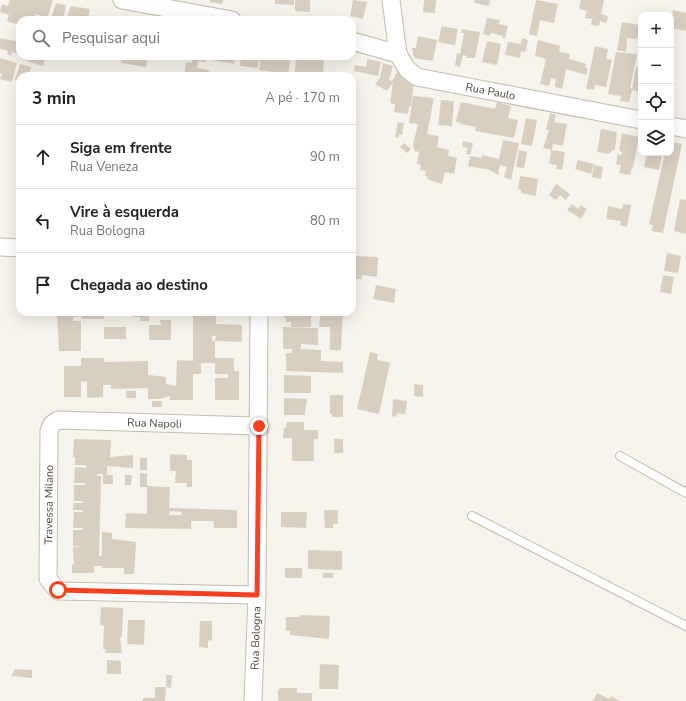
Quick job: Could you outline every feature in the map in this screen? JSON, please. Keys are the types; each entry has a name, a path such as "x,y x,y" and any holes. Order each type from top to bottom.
{"street":[{"path":"122,0 210,16"},
{"path":"356,42 398,54 391,0"},
{"name":"Rua Paulo","path":"398,54 407,69 417,77 638,119"},
{"path":"674,127 686,129"},
{"path":"0,247 16,248"},
{"name":"Rua Bologna","path":"253,701 257,595 259,316"},
{"name":"Rua Napoli","path":"52,424 58,420 259,426"},
{"name":"Travessa Milano","path":"52,424 49,431 48,579 58,590 257,595"}],"lane":[{"path":"620,456 686,493"},
{"path":"472,516 686,626"}],"building":[{"path":"10,0 53,0 48,16 41,16 33,13 36,16 16,16 16,24 7,21 9,15 0,12 2,4 8,6"},
{"path":"210,0 223,0 222,4 210,2"},
{"path":"275,0 294,0 294,5 275,4"},
{"path":"295,0 310,0 310,12 295,11"},
{"path":"353,0 367,2 363,19 356,17 356,16 350,16"},
{"path":"424,0 436,0 435,13 423,12"},
{"path":"475,0 490,0 489,6 474,3"},
{"path":"536,0 558,4 554,23 540,20 537,36 529,34"},
{"path":"581,0 604,0 601,14 608,16 606,23 600,21 599,26 591,25 592,19 585,18 587,11 579,9"},
{"path":"56,3 66,5 64,16 52,16"},
{"path":"71,6 90,9 89,16 67,16"},
{"path":"673,10 686,13 686,31 674,29 674,12"},
{"path":"487,18 500,20 499,24 508,26 505,38 502,38 503,36 491,33 490,36 483,34"},
{"path":"622,22 638,25 637,39 627,38 626,52 617,50"},
{"path":"442,26 458,29 455,45 438,42"},
{"path":"462,29 480,32 475,58 466,58 467,56 463,55 460,67 455,66 457,53 460,54 464,33 461,33"},
{"path":"418,36 437,40 433,61 414,58 412,48 416,48"},
{"path":"0,38 16,41 16,53 12,52 11,56 7,54 8,51 0,49"},
{"path":"522,38 528,40 525,52 521,51 520,58 505,55 508,42 521,44"},
{"path":"538,40 560,46 559,52 570,54 569,59 586,64 585,67 588,69 586,75 566,69 562,89 555,87 556,79 551,78 549,86 540,84 546,59 535,56"},
{"path":"487,41 501,44 497,65 482,62"},
{"path":"595,46 608,49 606,59 612,60 606,87 595,85 594,90 586,89"},
{"path":"616,52 637,54 630,88 632,89 636,67 638,67 638,91 632,90 629,102 620,101 621,96 608,94"},
{"path":"0,58 17,63 12,82 0,79 2,74 0,73"},
{"path":"367,59 381,62 378,76 354,71 355,65 366,67"},
{"path":"24,60 45,60 43,66"},
{"path":"122,60 147,60 146,67 121,63"},
{"path":"192,60 206,60 206,62 198,61 197,68 209,70 209,72 185,72 186,62 192,63"},
{"path":"212,60 235,60 234,64"},
{"path":"241,60 259,60 258,68 240,66"},
{"path":"260,60 290,60 288,72 259,70"},
{"path":"296,60 324,60 323,72 295,72"},
{"path":"383,63 393,66 389,80 392,81 400,67 414,81 411,107 409,106 408,114 394,112 395,104 390,103 393,82 387,91 375,84 380,78"},
{"path":"20,64 31,67 30,72 18,72"},
{"path":"413,96 434,98 427,134 439,136 437,147 449,150 448,156 457,158 454,174 445,172 442,184 427,179 428,177 425,176 426,171 420,170 421,165 417,164 419,152 415,151 413,145 418,124 409,123"},
{"path":"441,100 454,101 452,126 438,125"},
{"path":"461,102 495,109 497,102 511,106 508,118 518,120 514,138 475,131 476,127 456,122"},
{"path":"550,113 556,115 554,122 567,124 563,146 553,144 552,150 565,152 562,170 556,169 557,165 549,164 551,150 543,148 549,130 546,130"},
{"path":"526,118 537,120 532,146 521,144"},
{"path":"398,122 404,123 402,135 399,134 399,138 395,137"},
{"path":"601,129 617,132 615,149 608,154 597,152"},
{"path":"622,133 638,137 633,168 632,167 630,175 619,173 621,165 616,164 618,154 622,155 622,152 619,151"},
{"path":"503,140 519,143 511,180 504,177 507,167 500,165 498,175 490,170 468,166 470,156 482,158 482,155 499,159"},
{"path":"463,141 473,143 470,155 466,154 468,148 462,147"},
{"path":"404,143 411,149 407,153 400,147"},
{"path":"674,143 682,144 663,233 652,231 653,225 649,224 664,156 674,156"},
{"path":"519,150 527,152 524,168 516,167"},
{"path":"646,156 661,156 659,170 644,167"},
{"path":"578,160 594,164 591,174 575,169"},
{"path":"594,165 603,167 601,179 592,177"},
{"path":"520,176 538,179 536,196 521,193 521,190 518,189"},
{"path":"556,184 570,194 566,200 560,195 556,200 549,195"},
{"path":"680,199 686,200 686,234 674,231"},
{"path":"572,204 578,209 581,205 587,209 581,219 567,210"},
{"path":"623,204 631,205 627,227 620,225 621,221 606,219 608,206 622,209"},
{"path":"667,253 681,256 678,273 664,271"},
{"path":"356,256 378,257 377,277 362,275 362,279 356,279"},
{"path":"663,275 674,277 671,294 660,292"},
{"path":"376,285 396,289 394,303 373,299"},
{"path":"57,316 78,316 73,317 73,321 81,321 81,351 59,351"},
{"path":"81,316 104,316 104,319 81,319"},
{"path":"149,316 149,321 140,321 140,317 133,317"},
{"path":"193,316 216,316 216,324 242,325 242,342 215,341 215,358 234,358 234,371 239,371 239,400 215,400 215,378 228,378 228,374 215,374 215,363 201,363 201,374 193,374 193,400 170,400 170,396 159,399 148,399 148,388 111,389 111,385 103,385 103,397 87,398 87,382 81,381 81,397 64,397 64,366 81,366 81,358 104,358 104,362 148,361 148,375 166,377 166,384 176,386 177,360 193,361","holes":["212,336 216,336 215,341 212,341"]},
{"path":"284,316 311,316 311,327 291,327 291,322 286,322 286,318 284,318"},
{"path":"320,316 343,316 341,350 330,350 330,327 319,327"},
{"path":"160,320 171,320 171,340 149,340 149,325 161,325"},
{"path":"104,327 126,327 126,339 104,339"},
{"path":"283,327 318,328 318,345 301,344 301,349 321,350 321,361 343,362 343,373 286,371 286,353 292,353 292,349 283,349"},
{"path":"370,352 378,354 377,360 390,363 379,414 357,409"},
{"path":"284,375 311,376 311,393 284,393"},
{"path":"414,384 423,385 423,397 414,396"},
{"path":"126,391 136,391 136,398 126,398"},
{"path":"330,395 343,395 343,417 332,417 332,414 330,414"},
{"path":"284,398 307,399 305,415 284,415"},
{"path":"393,399 407,401 405,414 397,413 396,417 392,416"},
{"path":"152,401 162,401 162,407 152,407"},
{"path":"287,422 304,422 304,430 318,430 318,439 314,439 314,461 292,461 292,438 283,438 284,428 286,428"},
{"path":"74,439 111,440 110,457 133,455 133,468 107,466 107,475 113,475 113,484 103,484 103,474 97,474 97,476 101,476 99,556 102,556 102,532 112,533 112,539 136,542 134,574 124,574 124,568 102,568 102,566 94,566 94,573 72,573 72,564 74,565 73,547 82,546 73,546 73,530 83,530 83,528 73,528 74,512 83,512 83,510 73,510 74,503 83,503 83,501 74,501 74,485 85,485 85,483 74,483 75,467 86,468 86,465 75,465 75,457 73,457"},
{"path":"334,439 343,439 343,453 334,453"},
{"path":"170,454 187,455 187,460 192,460 192,487 187,487 187,483 175,483 176,471 170,471"},
{"path":"140,458 147,458 147,470 140,470"},
{"path":"140,473 147,474 147,487 140,487"},
{"path":"125,475 132,475 131,485 125,485"},
{"path":"147,486 170,487 169,508 237,510 237,528 214,528 214,521 191,521 191,529 125,528 126,513 147,514","holes":["170,511 182,512 181,515 169,515"]},
{"path":"324,510 338,510 338,524 333,524 333,528 325,528"},
{"path":"281,512 307,512 306,528 281,527"},
{"path":"308,550 342,551 342,570 308,569"},
{"path":"285,568 302,568 302,578 285,578"},
{"path":"323,573 333,573 333,578 323,578"},
{"path":"101,607 123,608 122,637 120,637 122,653 105,653 106,649 103,649 104,626 100,625"},
{"path":"300,615 330,616 329,639 290,635 290,631 286,631 286,617 300,617"},
{"path":"128,620 145,620 144,645 127,644"},
{"path":"200,621 212,621 212,641 208,640 208,648 199,647"},
{"path":"107,660 121,661 121,674 107,674"},
{"path":"320,664 339,665 338,689 319,689"},
{"path":"15,669 32,670 32,678 11,676"},
{"path":"166,675 172,675 171,688 166,687"},
{"path":"155,687 166,687 165,701 143,701 143,698 155,698"},
{"path":"280,688 297,688 297,693 312,693 312,701 278,701 278,690"},
{"path":"597,693 609,699 611,696 620,701 593,701"}],"route":[{"path":"58,590 257,595 259,426"}]}
